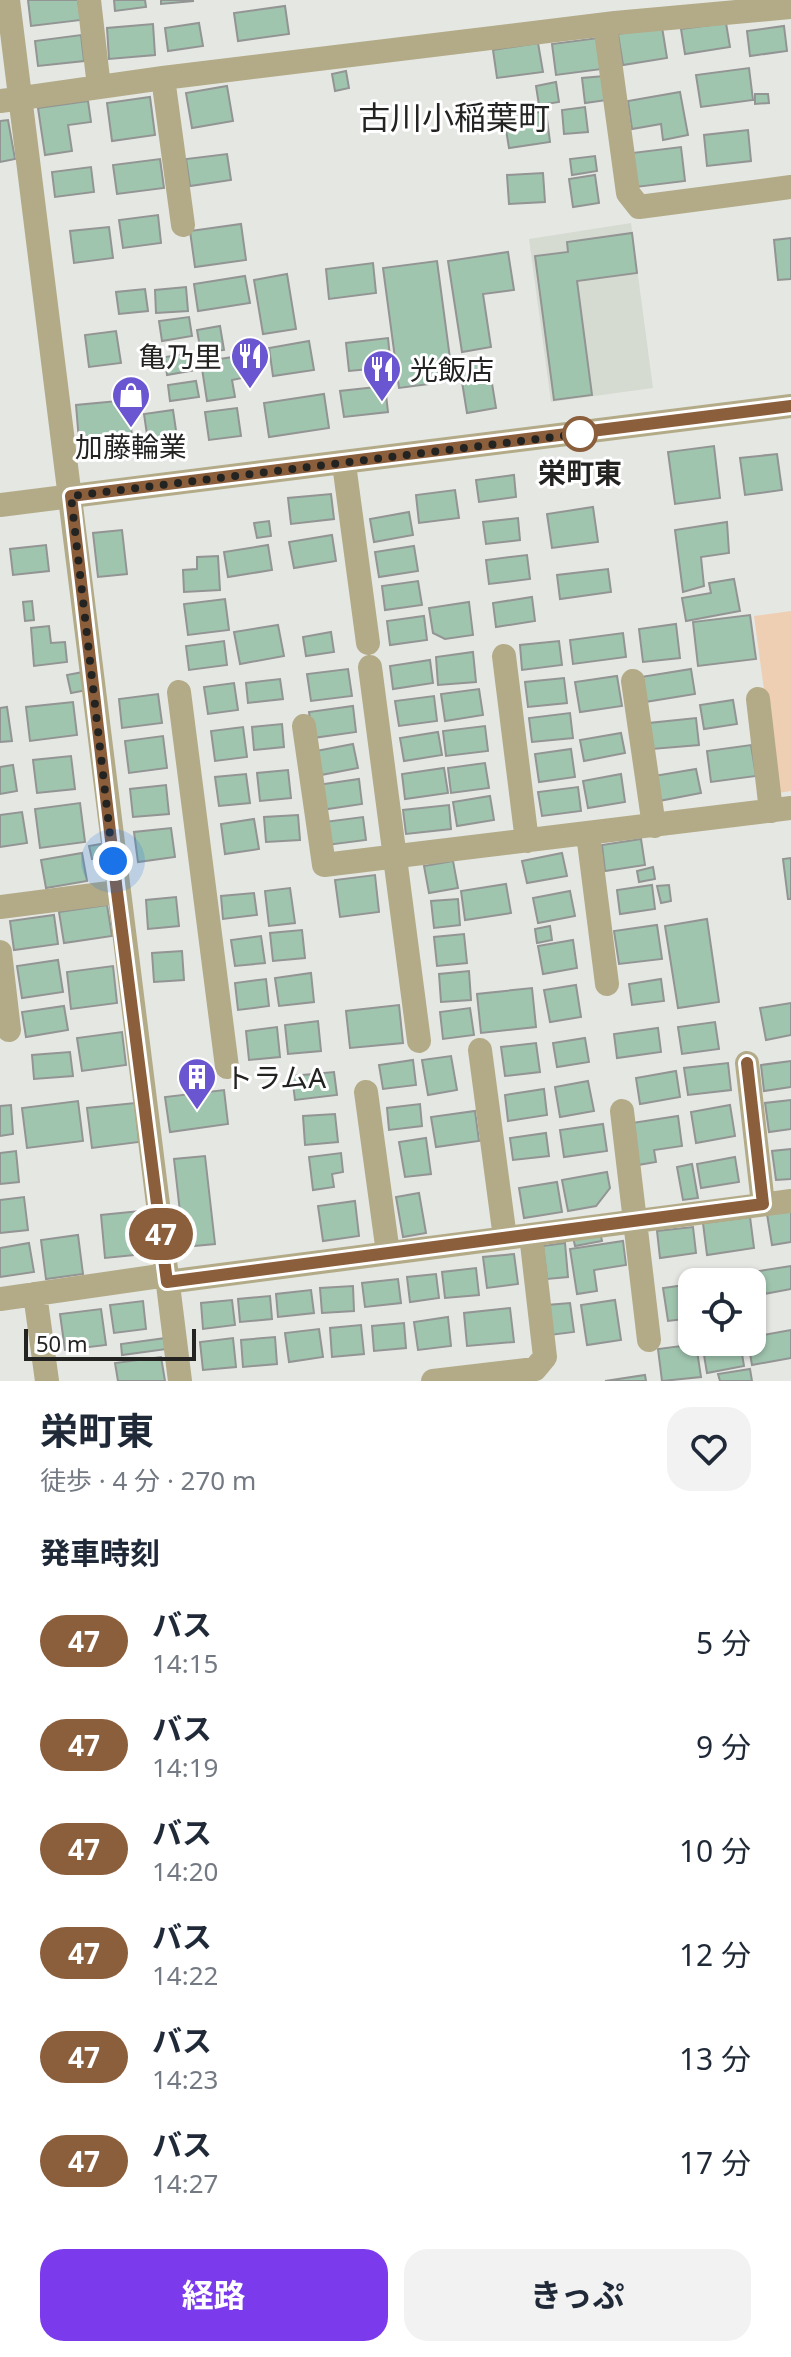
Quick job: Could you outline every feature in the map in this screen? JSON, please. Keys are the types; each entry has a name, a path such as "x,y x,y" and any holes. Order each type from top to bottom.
{"street":[{"path":"8,0 10,100 71,496 117,892 180,1381"},
{"path":"89,0 99,87"},
{"path":"10,100 611,16 739,6 791,7"},
{"path":"611,16 628,193 639,207 791,187"},
{"path":"163,78 183,225"},
{"path":"0,505 791,406"},
{"path":"344,464 368,643"},
{"path":"504,656 527,841"},
{"path":"370,667 419,1041"},
{"path":"633,681 654,826"},
{"path":"179,692 227,1067"},
{"path":"304,726 324,865 781,810 758,699"},
{"path":"588,834 607,984"},
{"path":"0,907 117,892"},
{"path":"0,952 9,1030"},
{"path":"480,1050 505,1238"},
{"path":"747,1063 763,1204"},
{"path":"366,1092 388,1253"},
{"path":"622,1111 649,1340"},
{"path":"0,1299 791,1201"},
{"path":"433,1381 535,1369 545,1357 531,1235"},
{"path":"35,1294 47,1381"}],"shaded area":[{"path":"631,223 653,388 551,402 529,239"},
{"path":"791,611 791,791 778,793 754,616"}],"building":[{"path":"28,0 78,0 81,20 31,26"},
{"path":"114,0 145,0 146,7 115,11"},
{"path":"161,0 193,0 193,1 161,4"},
{"path":"285,6 289,34 238,41 234,13"},
{"path":"199,23 203,46 168,51 165,28"},
{"path":"726,23 730,47 685,54 681,29"},
{"path":"153,24 155,55 109,59 107,28"},
{"path":"784,26 787,51 750,56 747,31"},
{"path":"662,27 667,58 623,65 618,34"},
{"path":"81,35 84,61 38,66 35,41"},
{"path":"598,38 602,69 556,75 552,44"},
{"path":"538,43 543,72 497,78 493,50"},
{"path":"749,68 753,100 701,107 696,75"},
{"path":"346,71 349,88 335,91 332,74"},
{"path":"604,76 607,100 585,103 582,78"},
{"path":"556,82 559,102 539,105 536,86"},
{"path":"227,86 233,121 192,128 186,93"},
{"path":"680,92 688,135 663,140 661,124 632,129 628,101"},
{"path":"755,94 768,94 769,103 755,104"},
{"path":"150,97 155,135 112,141 107,103"},
{"path":"88,101 91,122 68,125 72,151 45,155 38,108"},
{"path":"585,107 588,132 564,134 562,110"},
{"path":"546,111 550,142 509,148 504,117"},
{"path":"8,120 15,159 0,162 0,121"},
{"path":"748,130 751,161 707,166 704,135"},
{"path":"681,147 685,181 636,187 632,153"},
{"path":"227,154 231,180 190,186 186,159"},
{"path":"595,156 597,171 572,175 570,159"},
{"path":"160,159 164,188 117,194 113,165"},
{"path":"91,167 94,192 55,197 52,172"},
{"path":"543,173 545,202 509,204 507,175"},
{"path":"595,175 599,203 573,207 569,179"},
{"path":"158,215 161,243 123,248 119,220"},
{"path":"241,224 246,260 195,267 190,231"},
{"path":"109,227 113,258 74,263 70,231"},
{"path":"632,233 637,273 577,281 592,395 554,400 535,256 568,252 567,242"},
{"path":"791,238 791,279 778,280 774,240"},
{"path":"508,252 514,290 483,294 491,347 462,352 448,261"},
{"path":"437,261 453,381 399,388 383,268"},
{"path":"373,263 376,293 329,299 326,269"},
{"path":"287,274 296,329 263,334 254,280"},
{"path":"245,276 250,303 198,311 194,284"},
{"path":"186,287 188,311 156,313 155,290"},
{"path":"145,289 148,311 119,314 116,292"},
{"path":"189,317 192,336 162,341 159,321"},
{"path":"220,326 224,350 201,353 197,330"},
{"path":"116,331 121,363 89,367 85,335"},
{"path":"388,338 391,367 349,371 346,343"},
{"path":"309,341 314,370 273,376 269,348"},
{"path":"193,353 196,370 167,375 165,357"},
{"path":"239,356 242,378 232,380 235,397 207,401 201,362"},
{"path":"488,359 496,408 467,413 459,363"},
{"path":"196,381 199,397 170,401 168,385"},
{"path":"385,386 388,412 344,417 340,391"},
{"path":"324,394 329,428 269,437 264,403"},
{"path":"128,400 132,436 79,441 76,405"},
{"path":"237,408 241,436 209,440 205,412"},
{"path":"173,410 179,451 150,455 144,414"},
{"path":"714,446 720,498 675,504 668,452"},
{"path":"777,454 782,490 745,495 740,458"},
{"path":"514,475 516,497 479,502 476,480"},
{"path":"455,490 459,518 419,523 416,495"},
{"path":"331,494 334,519 291,524 288,498"},
{"path":"593,507 598,542 552,548 547,514"},
{"path":"409,512 413,535 374,542 370,519"},
{"path":"518,518 520,540 486,544 483,522"},
{"path":"269,521 271,536 257,538 254,523"},
{"path":"727,522 729,553 701,557 704,586 683,592 675,530"},
{"path":"122,530 127,574 98,577 93,533"},
{"path":"332,535 336,561 294,568 289,542"},
{"path":"46,545 49,571 13,575 10,549"},
{"path":"268,545 272,570 228,577 224,552"},
{"path":"414,546 418,571 379,577 375,552"},
{"path":"527,555 530,579 489,584 486,560"},
{"path":"218,556 220,590 184,592 183,570 197,569 197,557"},
{"path":"608,569 611,592 560,599 557,575"},
{"path":"734,579 740,611 686,621 682,598 711,593 709,583"},
{"path":"418,581 422,605 385,610 382,586"},
{"path":"532,597 535,621 496,627 493,603"},
{"path":"225,599 229,630 188,635 184,604"},
{"path":"32,601 34,620 25,621 23,602"},
{"path":"469,602 473,635 445,639 433,633 429,608"},
{"path":"750,615 756,659 698,666 693,622"},
{"path":"424,616 427,640 390,645 387,621"},
{"path":"676,624 680,658 643,662 639,629"},
{"path":"278,625 284,656 240,664 234,632"},
{"path":"49,626 51,643 65,642 67,662 34,666 31,628"},
{"path":"331,632 334,652 306,656 303,637"},
{"path":"623,633 626,657 573,664 570,640"},
{"path":"224,641 227,665 189,670 186,646"},
{"path":"559,641 562,665 522,670 520,645"},
{"path":"473,652 476,682 438,685 436,657"},
{"path":"430,660 433,683 393,689 390,666"},
{"path":"348,669 352,696 311,701 307,674"},
{"path":"691,669 695,694 645,702 641,677"},
{"path":"83,672 87,690 71,693 67,675"},
{"path":"617,676 622,706 580,712 575,682"},
{"path":"564,678 567,703 528,707 525,682"},
{"path":"280,679 283,699 248,703 246,683"},
{"path":"234,683 238,710 208,714 204,687"},
{"path":"479,689 483,715 445,721 441,694"},
{"path":"158,694 162,723 122,728 119,699"},
{"path":"434,696 437,721 399,726 395,701"},
{"path":"733,700 737,724 704,729 700,705"},
{"path":"73,702 77,735 30,741 26,707"},
{"path":"353,706 356,732 313,738 309,712"},
{"path":"7,707 12,741 0,742 0,708"},
{"path":"570,713 573,738 532,742 529,718"},
{"path":"696,718 699,745 652,749 649,723"},
{"path":"282,724 284,747 254,750 252,727"},
{"path":"485,726 488,751 446,756 443,731"},
{"path":"243,727 247,757 215,761 211,731"},
{"path":"438,732 442,755 404,761 400,738"},
{"path":"621,733 625,753 584,761 580,740"},
{"path":"163,736 167,768 129,773 125,741"},
{"path":"353,744 358,768 321,775 316,751"},
{"path":"751,745 756,776 711,782 707,751"},
{"path":"571,749 575,777 539,782 535,754"},
{"path":"71,756 75,789 37,793 33,760"},
{"path":"485,763 489,788 451,793 448,768"},
{"path":"13,765 17,791 0,794 0,767"},
{"path":"444,768 448,793 405,799 402,774"},
{"path":"696,769 701,793 659,801 654,776"},
{"path":"288,770 291,798 260,801 257,773"},
{"path":"246,774 250,803 219,806 215,777"},
{"path":"621,774 625,802 588,808 583,781"},
{"path":"359,779 362,804 321,810 317,785"},
{"path":"166,785 169,814 133,817 130,789"},
{"path":"578,787 581,811 542,816 538,792"},
{"path":"490,796 494,820 457,826 453,802"},
{"path":"80,803 85,842 40,848 35,809"},
{"path":"449,805 451,829 406,834 403,810"},
{"path":"22,812 27,843 0,847 0,815"},
{"path":"298,815 300,840 266,842 264,817"},
{"path":"363,817 366,840 327,845 324,822"},
{"path":"254,819 259,849 225,854 221,824"},
{"path":"171,828 175,857 138,862 134,832"},
{"path":"641,839 645,865 605,871 602,845"},
{"path":"101,844 103,856 92,859 89,846"},
{"path":"82,853 87,881 46,888 41,860"},
{"path":"562,853 567,876 527,883 522,861"},
{"path":"791,858 791,899 788,899 783,859"},
{"path":"453,861 458,888 429,893 424,866"},
{"path":"653,867 655,879 639,882 637,871"},
{"path":"375,875 379,912 340,917 335,880"},
{"path":"506,884 511,913 465,920 461,891"},
{"path":"652,885 655,909 620,914 617,890"},
{"path":"669,885 671,901 661,903 657,886"},
{"path":"290,888 295,923 269,926 265,891"},
{"path":"570,891 575,916 538,923 533,898"},
{"path":"254,893 257,915 223,919 221,896"},
{"path":"176,897 179,926 148,929 146,900"},
{"path":"458,899 460,925 434,928 431,901"},
{"path":"107,905 112,936 64,943 59,912"},
{"path":"54,915 58,944 14,950 10,921"},
{"path":"707,919 719,1002 678,1008 665,926"},
{"path":"657,925 662,959 619,964 614,931"},
{"path":"550,926 552,940 537,943 535,929"},
{"path":"302,930 305,958 273,961 270,933"},
{"path":"464,934 467,963 437,966 434,937"},
{"path":"261,936 265,963 235,966 231,940"},
{"path":"573,940 577,968 543,974 538,946"},
{"path":"182,951 184,980 154,982 152,953"},
{"path":"58,960 63,992 22,998 17,966"},
{"path":"113,966 117,1003 71,1009 67,972"},
{"path":"469,971 471,1000 441,1002 439,974"},
{"path":"311,973 314,1002 279,1006 275,978"},
{"path":"266,979 269,1006 238,1010 235,983"},
{"path":"661,979 664,1001 632,1005 629,984"},
{"path":"576,985 581,1017 550,1022 544,990"},
{"path":"532,988 536,1027 481,1033 477,994"},
{"path":"791,1003 791,1035 766,1040 760,1008"},
{"path":"399,1005 403,1043 350,1048 346,1011"},
{"path":"64,1006 68,1030 26,1037 22,1012"},
{"path":"470,1008 474,1035 443,1039 440,1012"},
{"path":"318,1021 321,1051 288,1054 285,1025"},
{"path":"715,1022 719,1049 682,1054 678,1027"},
{"path":"277,1027 280,1057 249,1060 246,1031"},
{"path":"658,1028 661,1052 617,1058 614,1034"},
{"path":"122,1032 126,1065 82,1071 77,1038"},
{"path":"585,1038 589,1062 557,1067 553,1043"},
{"path":"536,1043 540,1072 505,1076 501,1047"},
{"path":"70,1052 73,1076 34,1079 32,1055"},
{"path":"451,1056 457,1090 428,1095 422,1060"},
{"path":"413,1060 416,1085 383,1089 379,1065"},
{"path":"791,1061 791,1087 764,1091 761,1065"},
{"path":"728,1063 731,1090 688,1095 684,1068"},
{"path":"676,1071 680,1097 640,1104 636,1078"},
{"path":"334,1072 337,1095 295,1100 292,1076"},
{"path":"588,1081 594,1111 560,1117 555,1087"},
{"path":"544,1089 547,1115 508,1121 505,1095"},
{"name":"トラムA","path":"224,1090 228,1124 170,1132 165,1097"},
{"path":"791,1100 791,1129 769,1132 765,1103"},
{"path":"78,1101 83,1141 27,1148 22,1108"},
{"path":"135,1103 139,1142 92,1148 87,1108"},
{"path":"420,1104 422,1126 389,1130 387,1108"},
{"path":"11,1105 13,1134 0,1136 0,1106"},
{"path":"730,1105 735,1136 696,1143 691,1112"},
{"path":"475,1111 479,1141 436,1147 431,1117"},
{"path":"335,1114 338,1142 305,1145 303,1116"},
{"path":"678,1116 682,1146 654,1150 656,1162 638,1165 632,1123"},
{"path":"603,1124 607,1151 564,1157 560,1130"},
{"path":"546,1133 549,1156 513,1160 510,1138"},
{"path":"426,1138 431,1174 405,1177 399,1142"},
{"path":"791,1149 791,1179 776,1180 772,1151"},
{"path":"16,1151 19,1182 0,1184 0,1153"},
{"path":"341,1153 343,1172 332,1174 334,1187 313,1190 309,1157"},
{"path":"205,1156 215,1244 184,1247 174,1159"},
{"path":"735,1157 739,1182 701,1188 697,1164"},
{"path":"692,1164 698,1198 683,1200 677,1167"},
{"path":"607,1172 610,1188 596,1206 568,1211 562,1180"},
{"path":"557,1182 562,1212 524,1218 519,1188"},
{"path":"419,1193 426,1233 403,1237 396,1197"},
{"path":"24,1197 28,1230 0,1233 0,1200"},
{"path":"355,1201 359,1236 323,1241 318,1206"},
{"path":"150,1210 154,1253 105,1258 101,1215"},
{"path":"791,1211 791,1242 772,1245 767,1214"},
{"path":"750,1217 754,1248 707,1255 703,1223"},
{"path":"693,1227 696,1253 660,1258 657,1231"},
{"path":"600,1232 602,1241 575,1246 573,1237"},
{"path":"78,1235 83,1274 46,1279 41,1240"},
{"path":"623,1241 626,1265 594,1270 597,1291 577,1294 570,1249"},
{"path":"29,1243 34,1272 0,1277 0,1248"},
{"path":"565,1243 568,1277 547,1279 543,1246"},
{"path":"514,1254 518,1284 487,1288 483,1257"},
{"path":"791,1266 791,1289 766,1294 766,1270"},
{"path":"476,1268 479,1295 445,1298 442,1272"},
{"path":"436,1274 439,1298 410,1302 407,1277"},
{"path":"398,1279 401,1303 365,1307 362,1283"},
{"path":"353,1286 354,1311 322,1313 320,1288"},
{"path":"678,1286 678,1320 668,1321 663,1288"},
{"path":"311,1290 314,1313 278,1317 276,1294"},
{"path":"270,1296 272,1319 240,1322 238,1299"},
{"path":"232,1300 235,1325 203,1329 201,1303"},
{"path":"615,1300 621,1340 587,1345 581,1305"},
{"path":"143,1301 146,1329 114,1333 110,1305"},
{"path":"570,1303 574,1332 550,1335 547,1305"},
{"path":"510,1308 514,1342 467,1346 464,1313"},
{"path":"101,1309 106,1345 65,1350 60,1314"},
{"path":"448,1317 451,1346 418,1350 414,1322"},
{"path":"404,1323 406,1348 374,1351 372,1326"},
{"path":"361,1325 364,1354 332,1357 330,1328"},
{"path":"319,1329 323,1357 289,1362 285,1333"},
{"path":"791,1330 791,1358 752,1365 750,1356 766,1356 766,1334"},
{"path":"275,1337 277,1364 243,1367 241,1340"},
{"path":"166,1338 167,1349 122,1355 121,1344"},
{"path":"233,1338 236,1367 203,1370 200,1342"},
{"path":"678,1346 678,1356 698,1356 701,1377 662,1381 658,1349"},
{"path":"704,1356 742,1356 744,1366 707,1373"},
{"path":"161,1357 165,1381 118,1381 115,1363"},
{"path":"750,1369 752,1381 720,1381 718,1374"},
{"path":"645,1375 646,1381 605,1381"}],"bus line":[{"name":"47","path":"747,1063 763,1204 167,1282 71,496 222,480 791,406"}],"place":[{"name":"亀乃里","path":"250,390"},
{"name":"光飯店","path":"382,403"},
{"name":"加藤輪業","path":"131,429"},
{"name":"栄町東","path":"580,434"},
{"name":"トラムA","path":"197,1111"}],"district":[{"name":"古川小稲葉町","path":"454,116"}],"route":[{"path":"113,861 71,496 222,480 595,432 580,434"}]}
